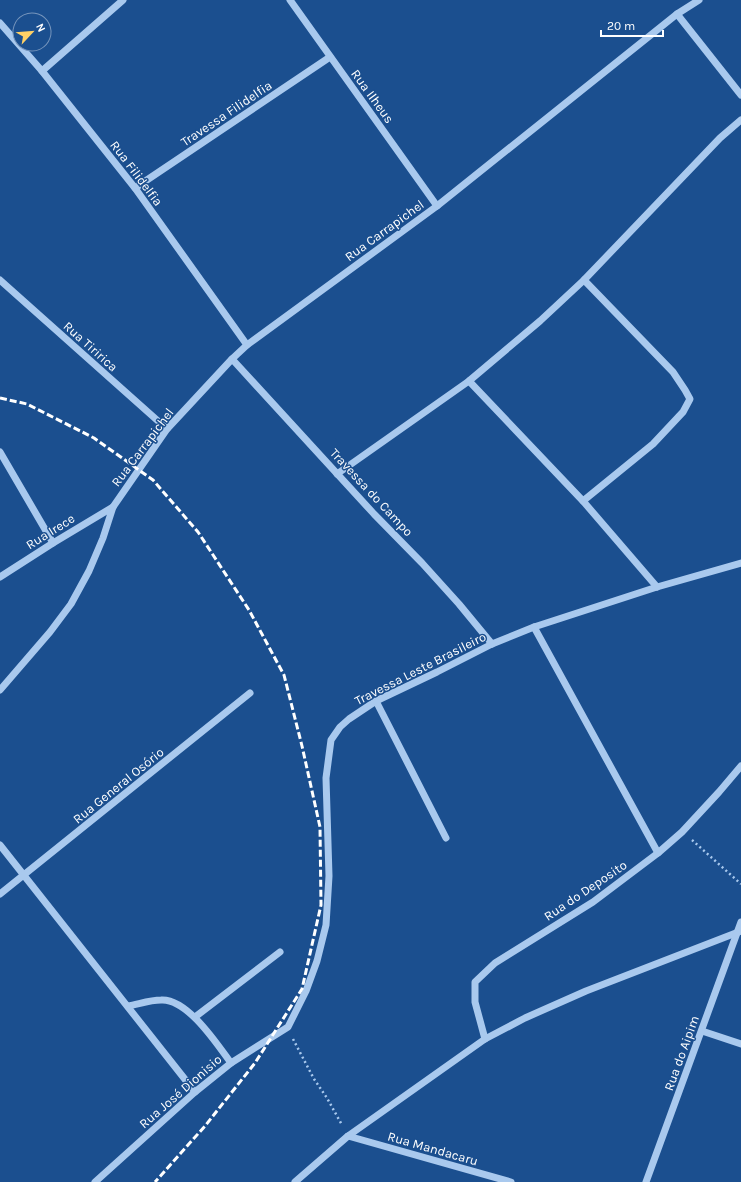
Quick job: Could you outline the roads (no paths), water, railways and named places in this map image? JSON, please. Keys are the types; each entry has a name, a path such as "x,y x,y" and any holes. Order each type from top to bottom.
{"street":[{"path":"42,71 123,0"},
{"name":"Rua Ilheus","path":"290,0 437,206"},
{"name":"Rua Carrapichel","path":"113,507 167,429 232,359 247,345 437,206 677,14 698,0"},
{"path":"677,14 741,95"},
{"name":"Rua Filidelfia","path":"0,23 42,71 135,188 247,345"},
{"name":"Travessa Filidelfia","path":"135,188 330,58"},
{"path":"337,474 469,382 540,321 584,280 720,138 741,120"},
{"name":"Rua Tiririca","path":"0,280 167,429"},
{"path":"583,501 653,444 683,412 690,399 673,372 584,280"},
{"name":"Travessa do Campo","path":"232,359 374,514 422,563 492,644"},
{"path":"469,382 583,501 657,587"},
{"path":"0,452 53,543"},
{"path":"0,690 50,632 71,604 89,571 103,538 113,507"},
{"name":"Rua Irece","path":"0,577 113,507"},
{"name":"Travessa Leste Brasileiro","path":"288,1027 306,991 317,961 326,925 329,876 326,778 331,740 340,727 349,719 376,701 492,644 534,627 657,587 741,563"},
{"path":"534,627 658,853"},
{"name":"Rua General Osório","path":"0,894 250,693"},
{"path":"376,701 446,838"},
{"name":"Rua do Deposito","path":"485,1039 475,1002 475,982 495,963 593,902 658,853 682,832 741,766"},
{"path":"0,845 128,1006 194,1092"},
{"name":"Rua do Aipim","path":"646,1182 739,931 741,922"},
{"path":"296,1182 348,1136 485,1039 525,1018 586,991 739,931"},
{"path":"195,1017 280,952"},
{"path":"128,1006 162,999 172,1001 195,1017 231,1063"},
{"name":"Rua José Dionisio","path":"95,1182 194,1092 231,1063 288,1027"},
{"path":"702,1031 741,1044"},
{"name":"Rua Mandacaru","path":"348,1136 511,1182"}],"railway":[{"path":"0,398 27,404 94,438 153,480 198,532 249,610 284,675 320,827 321,905 302,989 255,1063 205,1126 155,1182"}]}
